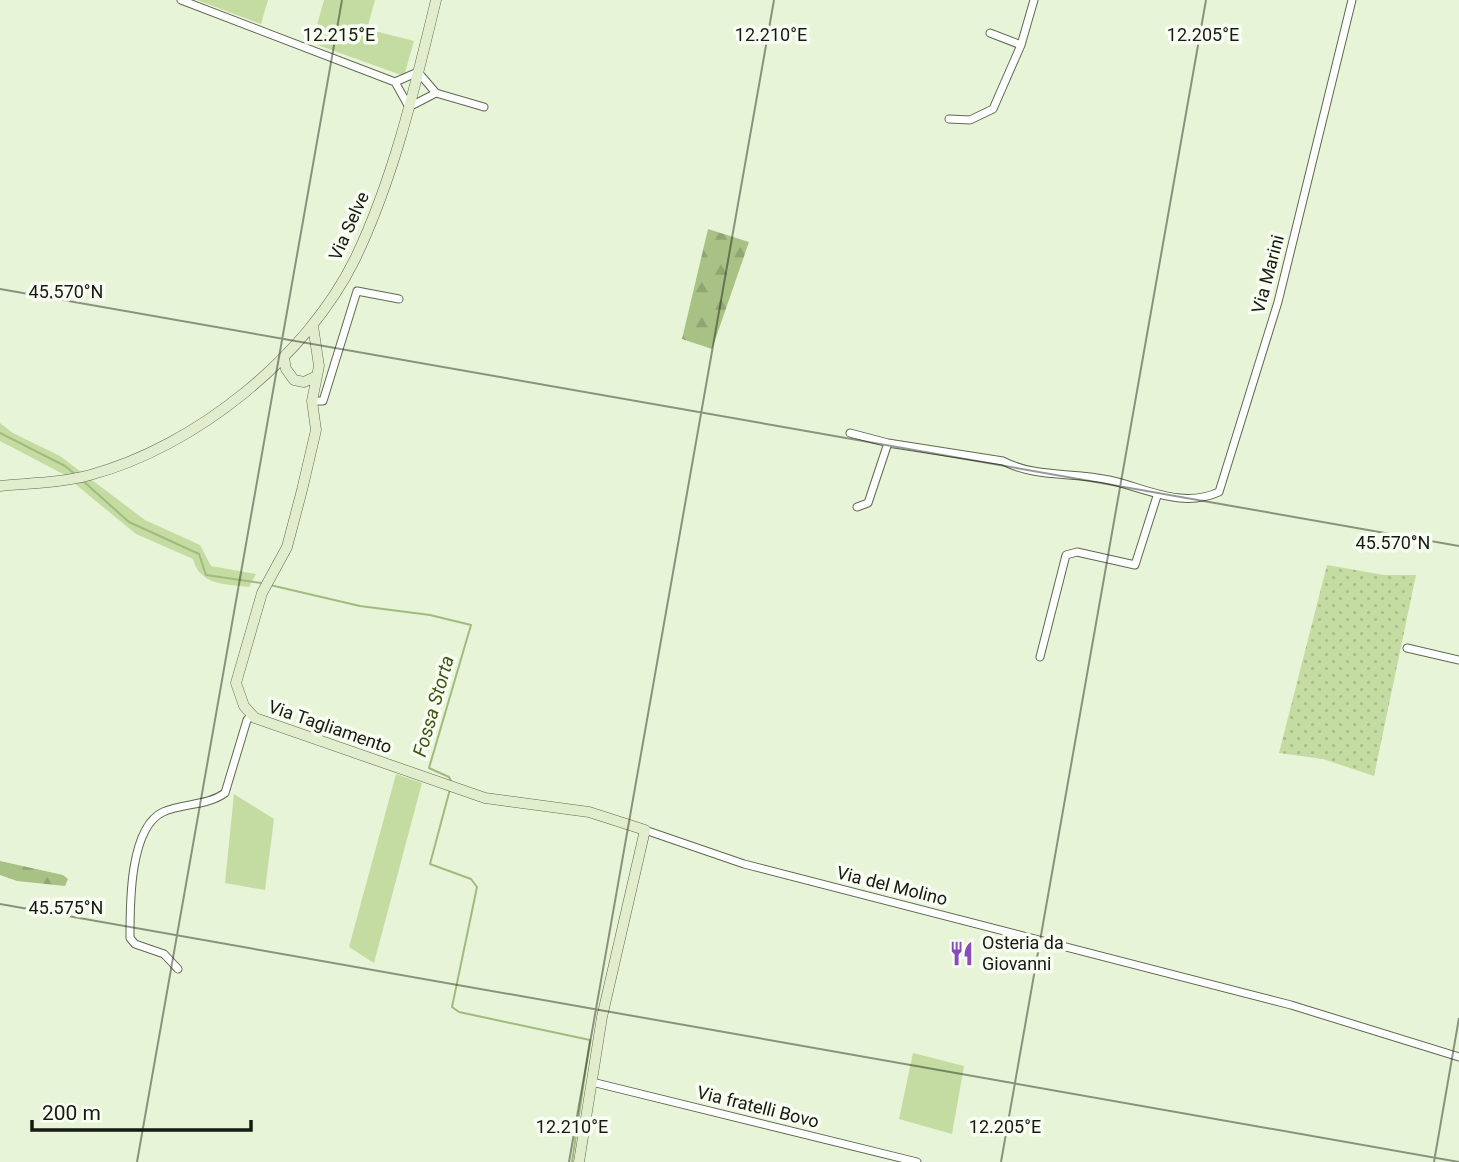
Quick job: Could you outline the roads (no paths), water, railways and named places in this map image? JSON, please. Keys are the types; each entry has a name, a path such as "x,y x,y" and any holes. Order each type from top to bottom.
{"street":[{"path":"181,0 395,82 409,107 436,93"},
{"name":"Via Selve","path":"293,348 313,326 354,261 378,205 409,107 436,0"},
{"path":"949,119 970,120 993,109 1021,45 1034,0"},
{"name":"Via Marini","path":"850,433 888,443 1003,461 1018,470 1109,480 1157,496 1205,498 1219,492 1278,303 1352,0"},
{"path":"990,33 1021,45"},
{"path":"395,82 418,72 436,93 484,107"},
{"path":"312,401 323,401 357,291 399,299"},
{"path":"312,401 319,366 313,326"},
{"path":"0,486 67,480 90,475 141,456 242,396 293,348 315,352"},
{"path":"284,358 289,377"},
{"path":"266,375 289,377 299,382 312,401"},
{"path":"299,382 317,376"},
{"name":"Via Tagliamento","path":"312,401 316,430 287,547 262,593 236,683 244,706 252,715 498,801 589,812 645,830"},
{"path":"857,507 868,503 888,443"},
{"path":"1040,657 1066,555 1077,552 1135,565 1157,496"},
{"path":"1408,648 1459,660"},
{"path":"177,969 164,954 135,944 130,938 131,887 144,830 163,812 205,802 225,793 247,720 252,715"},
{"path":"579,1162 602,1017 645,830"},
{"name":"Via del Molino","path":"645,830 744,864 1291,1005 1459,1058"},
{"name":"Via fratelli Bovo","path":"592,1082 917,1162"}],"waterway":[{"name":"Fossa Storta","path":"0,433 65,466 75,474"},
{"name":"Fossa Storta","path":"82,480 129,522 199,554 206,575 261,583"},
{"name":"Fossa Storta","path":"270,585 360,606 430,615 471,625 429,768 449,777 452,783"},
{"name":"Fossa Storta","path":"450,789 430,864 471,879 477,887 452,1007 459,1012 590,1040 572,1162"}],"place":[{"name":"Osteria da Giovanni","path":"962,953"}]}
